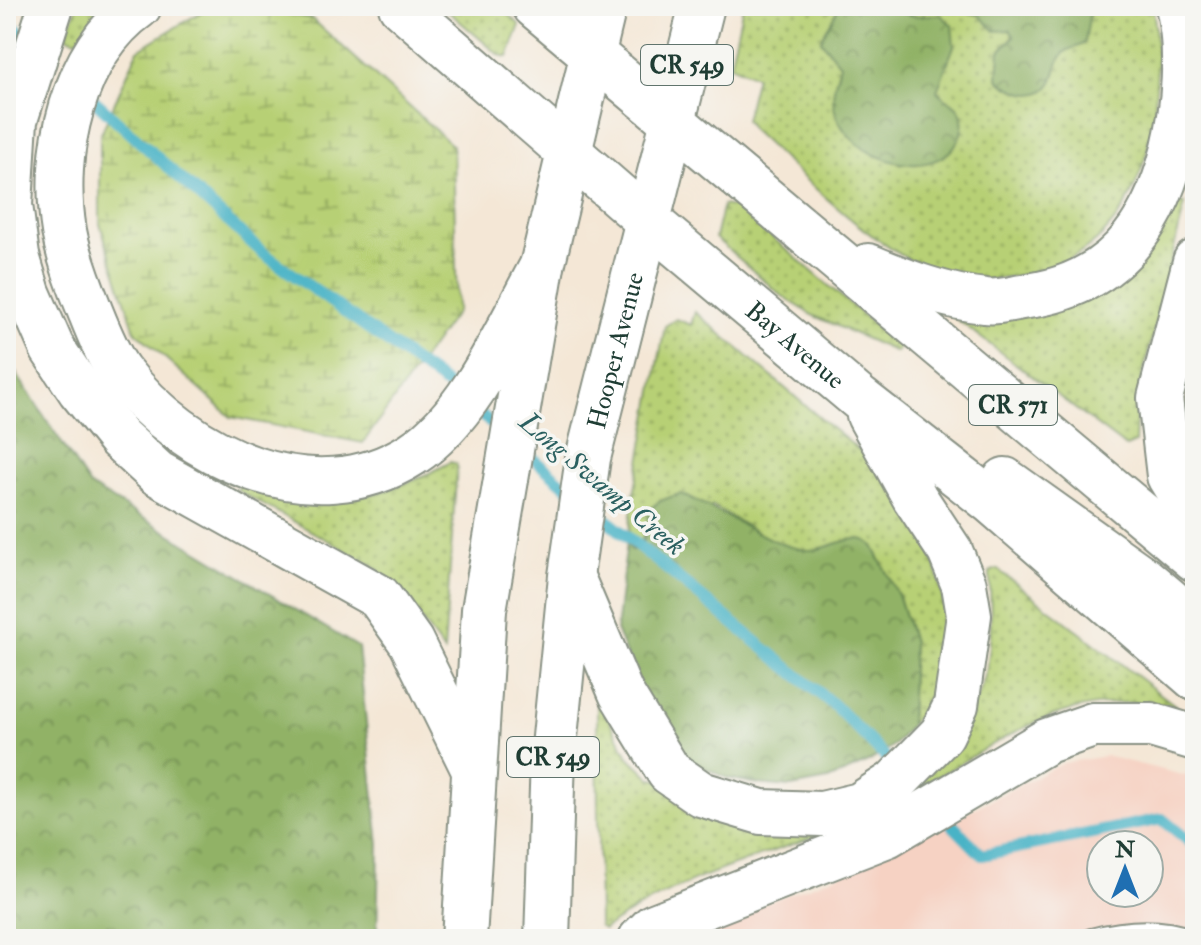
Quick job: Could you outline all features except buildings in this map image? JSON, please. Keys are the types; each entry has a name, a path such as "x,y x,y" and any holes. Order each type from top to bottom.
{"main road":[{"path":"139,6 120,20 92,61 70,111 62,165 64,230 80,287 119,370 156,409 217,455 273,475 318,482 373,474 414,453 447,421 480,379 542,266"},
{"name":"CR 571","path":"535,6 1195,559"},
{"name":"CR 549","path":"464,939 484,610 506,464 542,266 567,149 604,6"},
{"name":"Hooper Avenue","path":"547,939 553,757 573,565 588,458 702,6"},
{"path":"831,251 923,289 988,302 1052,293 1107,267 1139,233 1164,185 1184,87 1178,6"},
{"name":"Bay Avenue","path":"398,10 567,149 860,399 992,502 1195,678"},
{"path":"49,14 15,120 10,205 17,256 28,293 52,348 119,438 157,473 379,597 411,642 473,768"},
{"path":"1195,262 1160,398 1169,476 1195,519"},
{"path":"860,399 988,467 1144,579 1195,622"},
{"path":"641,939 654,926 887,835 910,785 956,705 969,615 964,585 950,551 915,498 860,399"},
{"path":"573,565 621,693 669,772 701,794 761,812 822,814 860,805 910,785 962,791 1047,741 1093,725 1151,725 1195,738"}],"lane":[{"path":"1091,939 1136,931 1177,934 1190,939"}],"shaded area":[{"path":"1195,346 1195,487 1182,403"},
{"path":"1106,756 1195,778 1195,939 675,939 864,865 1063,763"}],"green space":[{"path":"77,6 103,6 77,40 66,37"},
{"path":"211,6 247,6 312,19 453,146 457,311 363,443 231,417 135,331 100,224 100,136 138,50"},
{"path":"442,6 498,6 520,25 508,57 499,55"},
{"path":"743,6 1153,6 1156,89 1151,130 1141,170 1124,207 1100,237 1067,260 1025,274 962,279 927,269 900,255 846,216 752,130 745,120 756,76 730,65"},
{"path":"838,6 895,6 910,15 941,15 952,25 954,46 937,91 958,108 962,127 953,148 938,159 919,164 897,162 876,155 857,143 842,127 833,101 840,64 821,41"},
{"path":"939,6 1091,6 1085,42 1064,53 1052,82 1046,89 1033,94 1010,88 998,79 1000,51 1014,36 1010,30 995,31 979,15"},
{"path":"1176,202 1185,204 1137,398 1135,443 1126,447 951,315 977,318"},
{"path":"723,205 738,208 900,347 896,352 812,315 781,295 715,238"},
{"path":"695,312 866,457 902,499 920,530 934,562 942,595 945,629 940,662 929,695 910,726 913,642 899,597 873,546 853,542 808,550 783,545 713,506 645,525 640,551 628,547 632,505 665,326 676,319 691,325"},
{"path":"6,358 90,486 358,647 379,844 377,939 6,939"},
{"path":"451,462 457,465 444,652 400,589 372,565 237,490 240,485 305,499 350,499 402,485"},
{"path":"680,494 794,548 816,550 851,539 866,541 873,546 899,597 913,642 910,726 895,744 870,761 828,780 791,787 727,778 696,764 658,731 616,630 627,542 631,550 640,550 651,509 665,499"},
{"path":"997,569 1176,706 1137,702 1072,710 1015,732 924,784 920,778 963,722 982,687 989,655 990,572"},
{"path":"597,705 601,705 628,756 651,778 815,829 817,836 680,887 604,929 599,926"}],"waterway":[{"name":"Long Swamp Creek","path":"6,20 30,42"},
{"name":"Long Swamp Creek","path":"85,92 263,253 443,382 504,434"},
{"name":"Long Swamp Creek","path":"521,448 574,493"},
{"name":"Long Swamp Creek","path":"592,508 835,706 982,855 1162,819 1195,846"}]}
